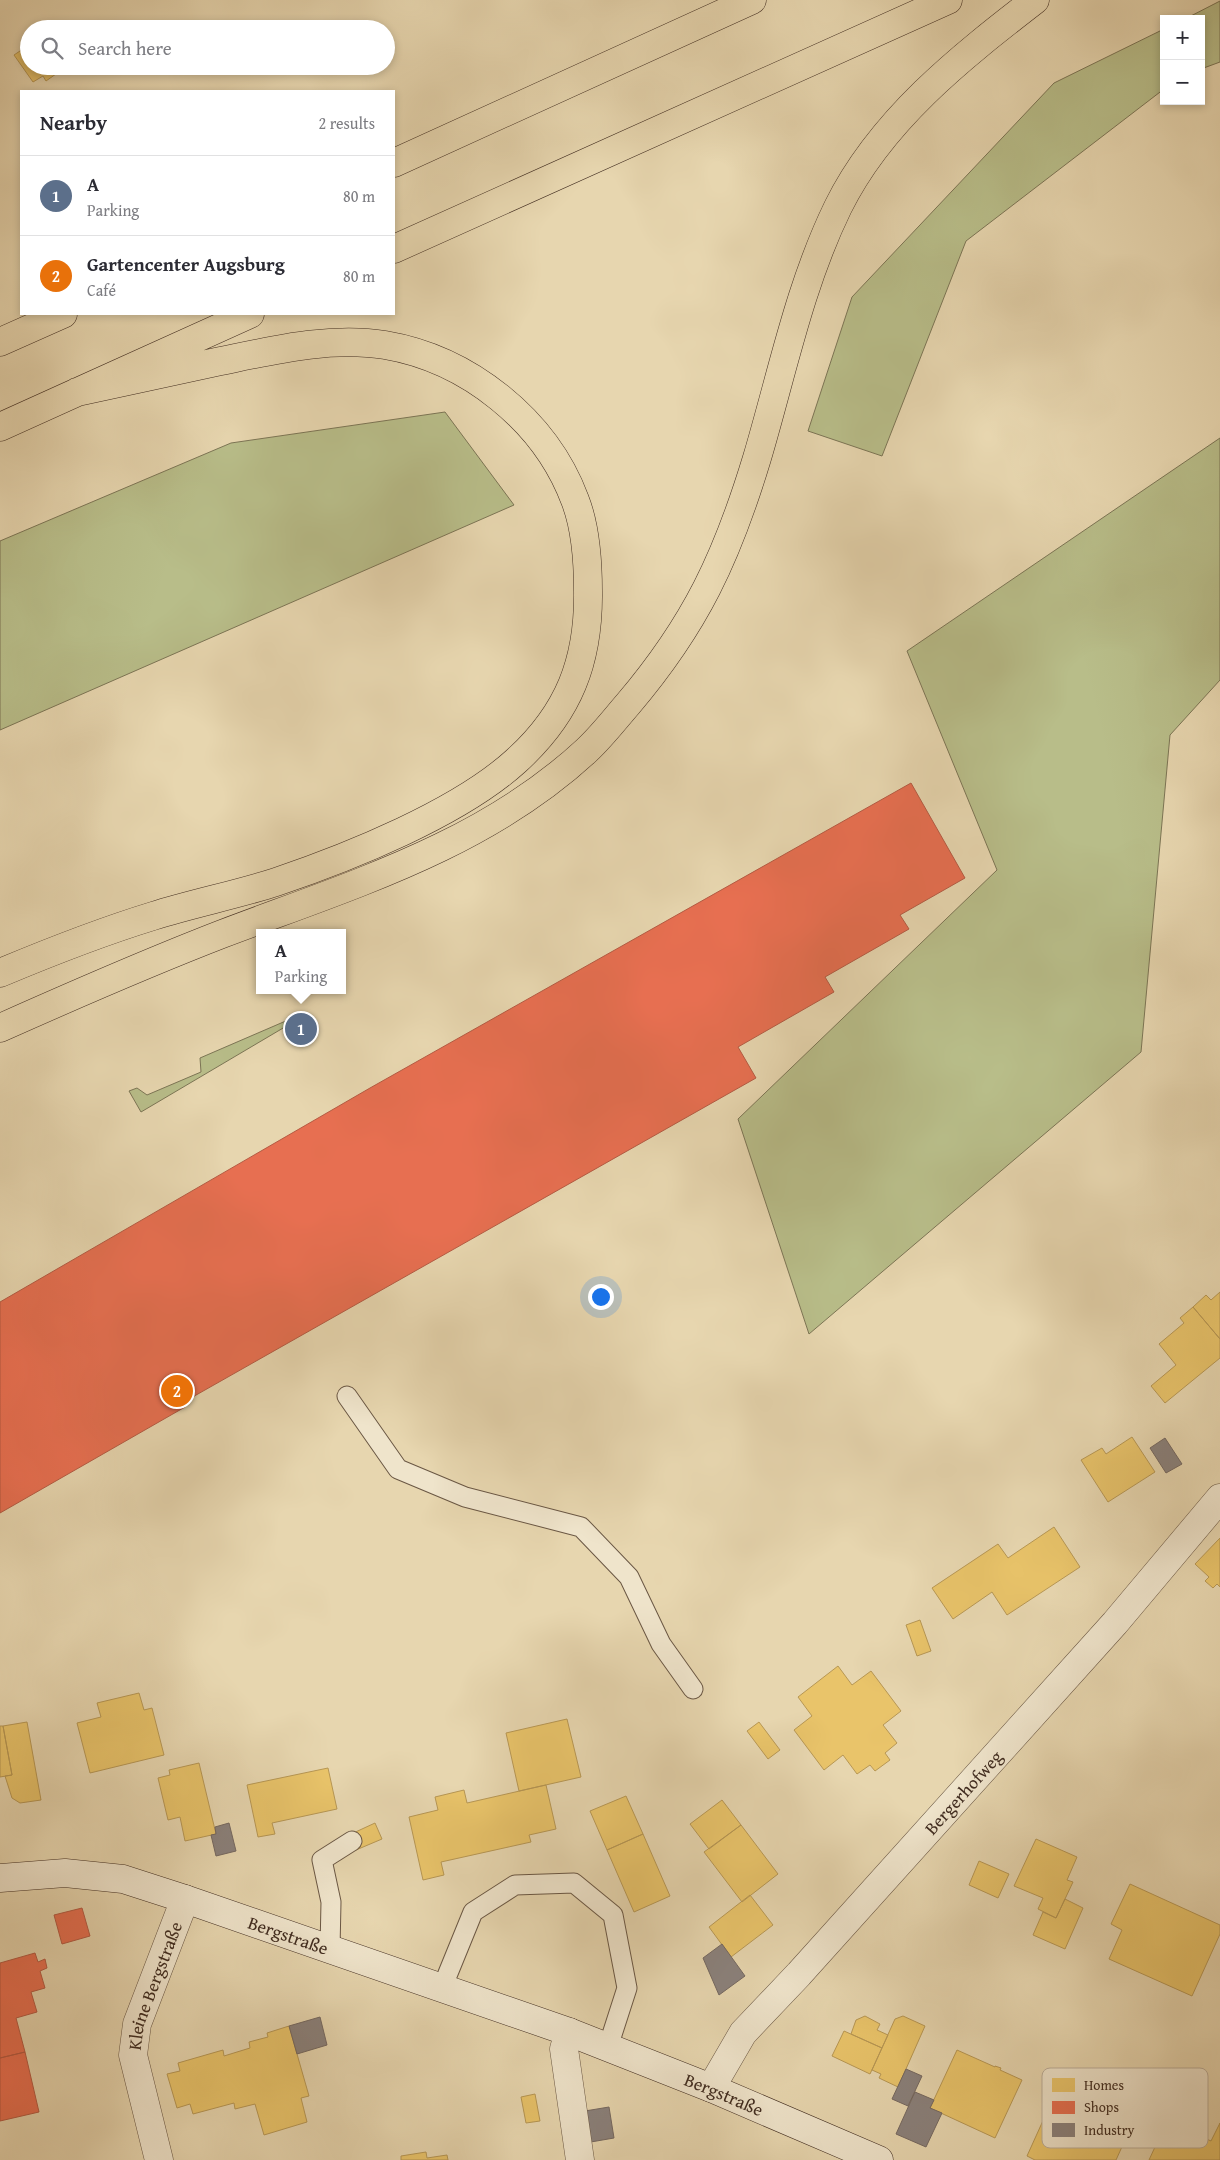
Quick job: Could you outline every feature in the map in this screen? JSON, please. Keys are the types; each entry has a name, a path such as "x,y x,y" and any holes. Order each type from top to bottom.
{"highway":[{"path":"395,163 752,0"},
{"path":"395,249 948,0"},
{"path":"0,1028 125,973 336,893 433,852 511,810 590,747 655,672 701,602 719,565 757,458 798,309 818,254 840,204 879,142 903,115 981,41 1035,0"},
{"path":"0,342 61,315"},
{"path":"0,427 248,315"},
{"path":"0,973 48,953 151,916 276,882 380,841 435,815 469,795 515,762 548,728 575,682 586,635 588,574 584,539 575,500 556,461 542,440 509,406 466,375 440,361 383,345 348,343 291,347 77,392"}],"street":[{"name":"Bergerhofweg","path":"711,2088 743,2033 799,1974 1115,1623 1220,1498"},
{"name":"Bergstraße","path":"0,1878 66,1873 123,1879 570,2032 711,2088 879,2160"},
{"name":"Kleine Bergstraße","path":"159,2160 132,2056 137,2024 185,1899"},
{"path":"570,2032 564,2048 580,2160"}],"lane":[{"path":"347,1396 398,1470 465,1498 581,1527 629,1577 661,1644 693,1689"},
{"path":"330,1949 331,1902 322,1860 352,1842"},
{"path":"442,1988 473,1912 515,1885 574,1883 613,1915 627,1988 608,2047"}],"green space":[{"path":"1220,1 1220,62 1205,68 1205,15 1193,15"},
{"path":"1160,31 1160,92 966,241 882,456 808,431 852,297 1054,83"},
{"path":"445,412 514,505 0,730 0,541 231,443"},
{"path":"1220,438 1220,680 1170,735 1141,1052 809,1334 738,1119 997,870 907,651"},
{"path":"295,1017 295,1021 141,1112 129,1091 137,1088 147,1095 201,1072 200,1058"}],"building: Homes":[{"path":"20,51 20,64 14,55"},
{"path":"28,75 54,75 46,81 43,76 33,82"},
{"path":"1220,1292 1220,1339 1193,1307 1206,1295 1211,1300"},
{"path":"1193,1307 1220,1339 1220,1358 1165,1403 1151,1386 1176,1365 1159,1344 1184,1323 1180,1318"},
{"path":"1132,1437 1155,1472 1108,1502 1081,1460 1102,1448 1106,1454"},
{"path":"1054,1527 1080,1567 1007,1615 992,1592 953,1619 932,1588 998,1544 1008,1558"},
{"path":"1220,1538 1220,1587 1217,1584 1213,1588 1205,1581 1209,1577 1195,1564"},
{"path":"920,1620 931,1651 917,1656 906,1625"},
{"path":"838,1666 852,1685 871,1671 901,1711 883,1725 897,1743 885,1753 890,1760 875,1771 870,1765 857,1774 843,1755 824,1770 794,1730 812,1716 798,1697"},
{"path":"139,1693 144,1710 152,1708 164,1755 90,1773 77,1723 101,1717 97,1703"},
{"path":"567,1719 581,1777 519,1791 506,1733"},
{"path":"27,1722 41,1800 20,1803 12,1798 5,1776 12,1775 3,1726"},
{"path":"759,1722 780,1750 768,1759 747,1731"},
{"path":"0,1726 3,1726 12,1775 0,1777"},
{"path":"199,1763 216,1834 185,1841 180,1817 168,1820 158,1778 170,1775 169,1770"},
{"path":"328,1768 337,1809 272,1823 275,1834 258,1837 247,1785"},
{"path":"546,1785 556,1829 529,1835 531,1842 441,1862 444,1875 423,1880 409,1817 438,1810 435,1797 464,1790 467,1803"},
{"path":"626,1796 643,1834 607,1850 590,1811"},
{"path":"722,1800 741,1825 709,1849 690,1824"},
{"path":"375,1823 382,1839 356,1850 349,1835"},
{"path":"741,1825 778,1874 742,1902 704,1852"},
{"path":"643,1834 670,1896 634,1912 607,1850"},
{"path":"1036,1839 1077,1857 1067,1880 1073,1882 1056,1918 1038,1909 1043,1898 1014,1886"},
{"path":"979,1861 1009,1874 998,1898 969,1885"},
{"path":"1130,1884 1220,1925 1220,1934 1192,1996 1109,1959 1122,1930 1111,1924"},
{"path":"750,1895 773,1925 731,1957 709,1927"},
{"path":"1065,1899 1083,1908 1065,1949 1033,1935 1043,1912 1056,1918"},
{"path":"865,2016 880,2024 877,2030 888,2035 882,2048 851,2034 856,2020"},
{"path":"903,2016 925,2026 898,2087 879,2078 881,2074 872,2070 895,2019"},
{"path":"289,2026 309,2096 301,2098 307,2122 264,2135 255,2104 235,2109 234,2103 193,2114 190,2104 177,2108 167,2074 180,2071 178,2063 223,2050 224,2056 250,2048 249,2042 268,2037 267,2033"},
{"path":"844,2031 882,2048 870,2074 832,2056"},
{"path":"957,2050 1001,2068 1000,2070 1022,2080 995,2138 930,2108"},
{"path":"535,2094 540,2121 526,2123 521,2097"},
{"path":"1042,2123 1042,2148 1121,2148 1116,2160 1035,2160 1027,2156"},
{"path":"1220,2123 1220,2160 1149,2160 1155,2148 1208,2148 1208,2140 1211,2141"},
{"path":"426,2152 427,2158 447,2155 448,2160 401,2160 401,2156"}],"building: Shops":[{"path":"911,783 965,878 900,915 909,929 825,977 834,992 738,1047 756,1078 182,1403 185,1407 0,1513 0,1302 370,1088"},
{"path":"82,1908 90,1936 62,1944 54,1915"},
{"path":"35,1953 38,1962 45,1959 47,1968 40,1971 45,1988 31,1992 37,2012 16,2018 25,2052 0,2058 0,1963"},
{"path":"25,2052 39,2112 0,2121 0,2058"}],"building: Industry":[{"path":"1165,1438 1182,1464 1166,1473 1150,1448"},
{"path":"229,1823 236,1851 216,1856 211,1835 216,1834 215,1827"},
{"path":"722,1944 745,1976 719,1995 703,1958"},
{"path":"320,2017 327,2045 297,2054 289,2026"},
{"path":"906,2069 922,2076 908,2106 892,2099"},
{"path":"915,2092 934,2100 930,2108 942,2113 926,2147 896,2134"},
{"path":"609,2107 614,2138 585,2143 579,2112"}],"place":[{"name":"A","path":"301,1029"},
{"name":"Gartencenter Augsburg","path":"177,1391"}]}
